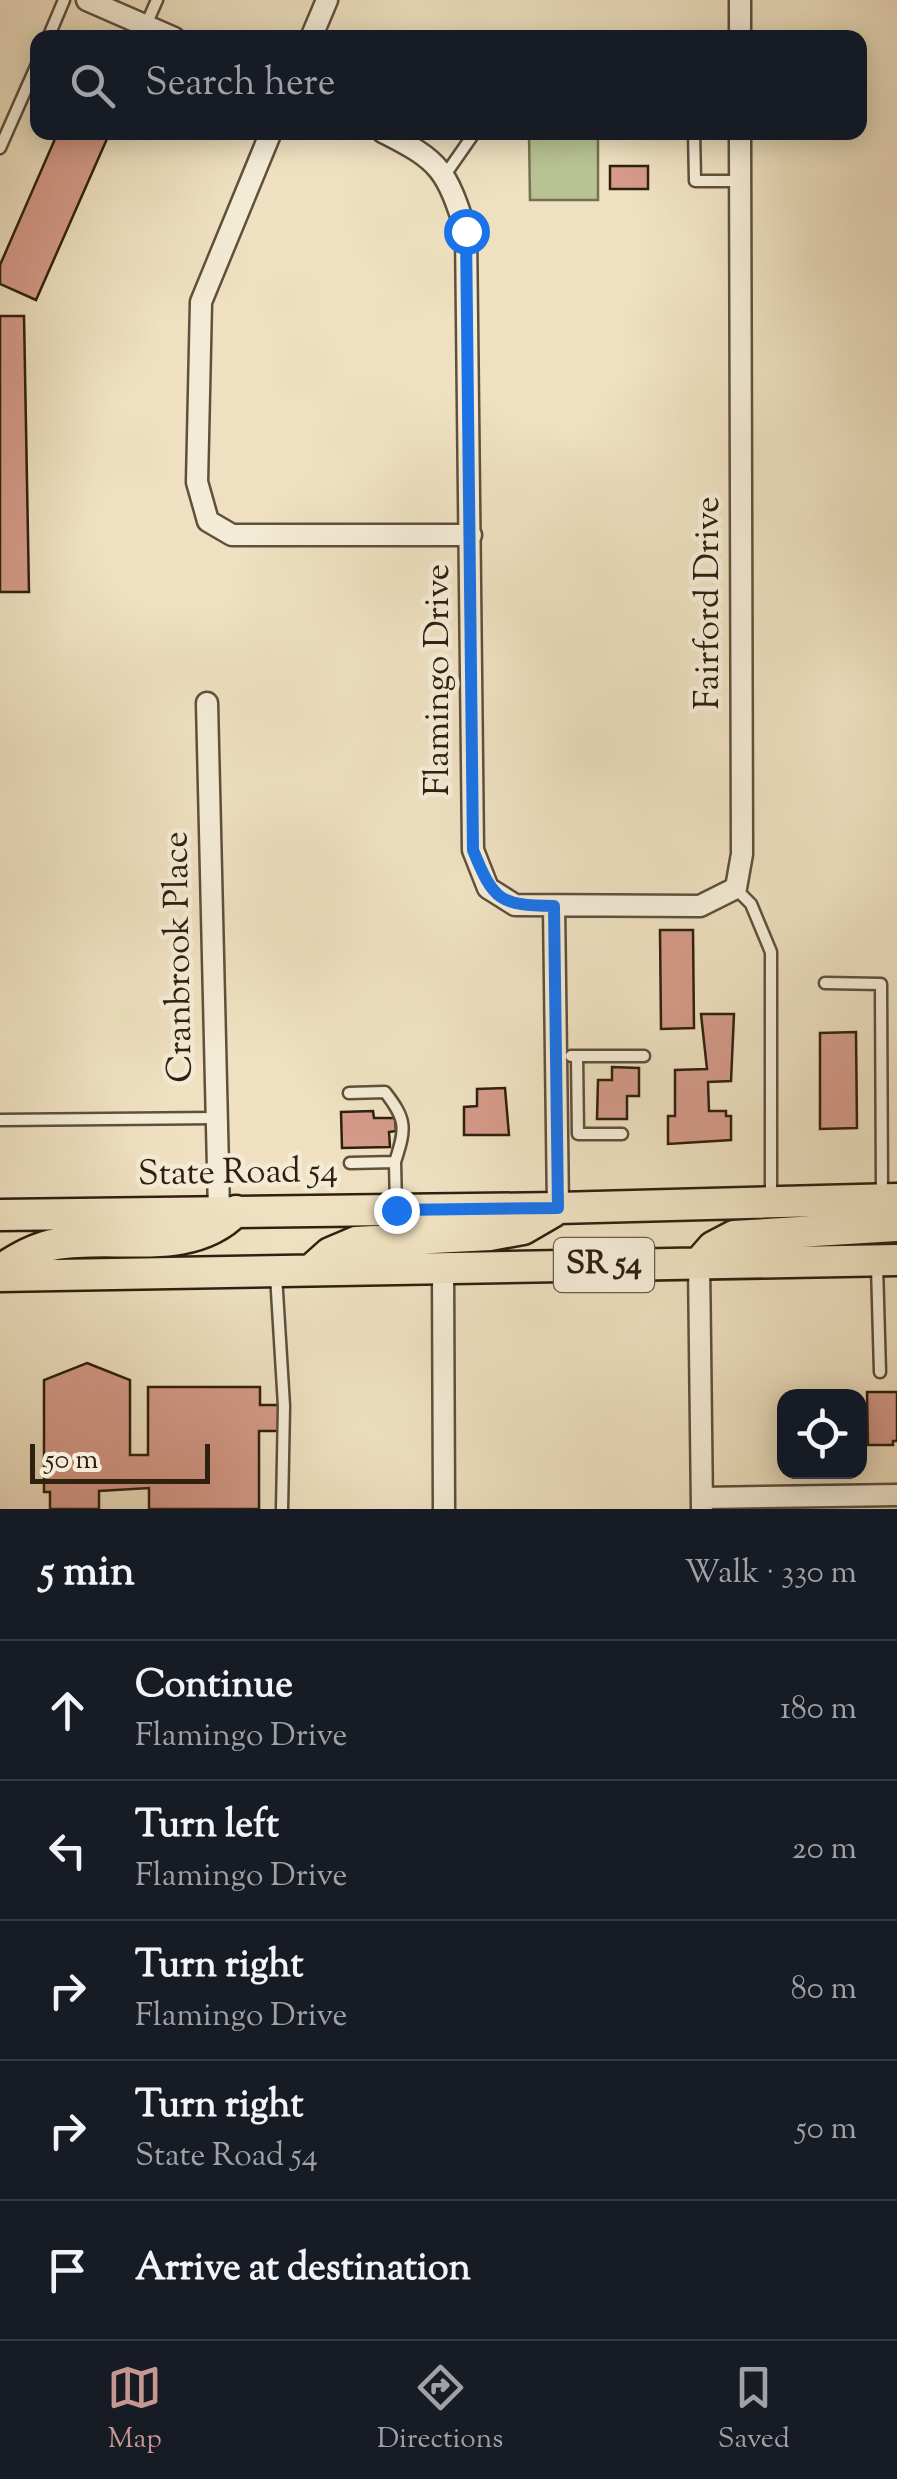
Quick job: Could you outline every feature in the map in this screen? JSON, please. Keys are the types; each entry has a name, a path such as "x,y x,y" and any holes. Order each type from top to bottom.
{"main road":[{"name":"State Road 54","path":"0,1215 771,1203 892,1208"},
{"path":"311,1270 330,1253 356,1242 490,1235 524,1229 558,1208"},
{"path":"699,1264 713,1247 734,1236 892,1208"},
{"path":"0,1273 36,1250 58,1244 191,1238 216,1228 228,1210"},
{"name":"SR 54","path":"0,1273 887,1260"}],"street":[{"path":"87,0 155,30"},
{"path":"314,30 327,0"},
{"path":"740,0 740,30"},
{"path":"268,140 200,302 197,482 208,521 232,535 471,535"},
{"name":"Flamingo Drive","path":"399,140 424,152 445,175 466,231 473,850 488,888 515,905 554,906"},
{"name":"Fairford Drive","path":"736,888 742,854 740,140"},
{"name":"Cranbrook Place","path":"206,703 216,1118 228,1210"},
{"path":"558,1208 556,1134 566,1056 554,906 700,906 736,888"},
{"path":"699,1264 702,1504 897,1495"},
{"path":"442,1268 444,1509"}],"lane":[{"path":"51,30 64,0"},
{"path":"146,26 157,0"},
{"path":"0,148 30,80"},
{"path":"445,175 469,140"},
{"path":"694,140 695,181 740,181"},
{"path":"736,888 751,904 771,952 771,1203"},
{"path":"825,983 882,984 892,1208"},
{"path":"578,1134 566,1056 644,1056"},
{"path":"349,1093 385,1092 403,1114 403,1136 396,1162 396,1210"},
{"path":"0,1120 216,1118"},
{"path":"556,1134 622,1134"},
{"path":"350,1162 396,1162"},
{"path":"880,1372 887,1260"},
{"path":"276,1270 284,1406 282,1509"}],"green space":[{"path":"529,140 598,140 598,200 530,200"}],"building":[{"path":"55,140 106,140 36,300 0,284 0,265"},
{"path":"610,166 648,166 648,189 610,189"},
{"path":"0,316 24,316 29,592 0,592"},
{"path":"660,930 693,930 694,1028 661,1029"},
{"path":"701,1014 734,1014 731,1081 708,1082 709,1111 726,1111 726,1116 731,1116 731,1140 668,1144 668,1116 675,1116 675,1070 707,1069"},
{"path":"856,1032 857,1128 820,1129 820,1033"},
{"path":"612,1067 639,1068 639,1096 627,1096 627,1119 597,1119 598,1080 612,1080"},
{"path":"505,1088 509,1135 464,1135 464,1107 477,1106 477,1089"},
{"path":"373,1111 374,1118 395,1118 396,1131 389,1132 390,1147 342,1148 341,1112"},
{"path":"87,1363 130,1380 130,1455 148,1455 148,1387 260,1387 260,1405 280,1405 280,1431 259,1431 259,1509 149,1509 149,1488 99,1491 99,1509 50,1509 50,1492 44,1492 44,1380"},
{"path":"867,1392 897,1392 897,1441 893,1445 868,1445"}],"route":[{"path":"396,1210 558,1208 554,906 515,905 488,888 473,850 466,231"}]}
